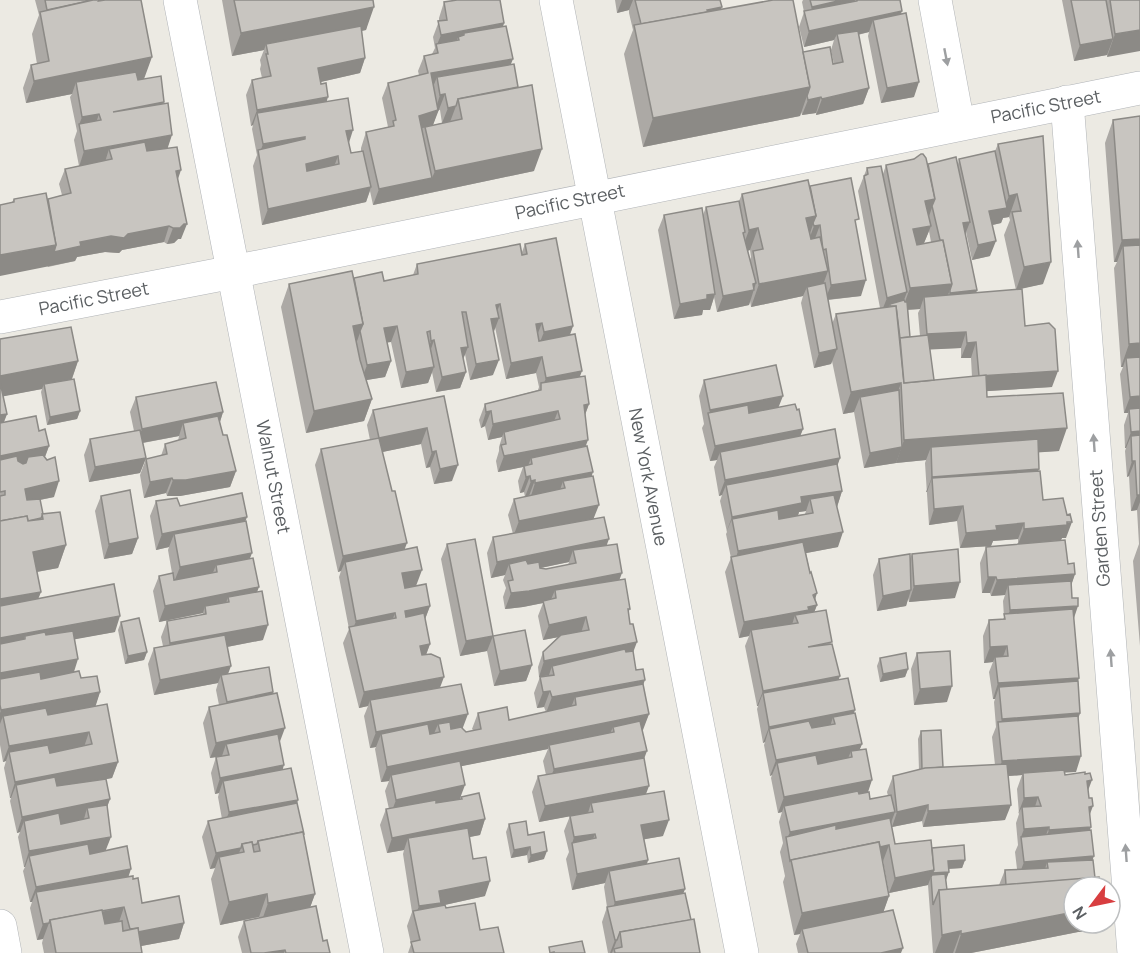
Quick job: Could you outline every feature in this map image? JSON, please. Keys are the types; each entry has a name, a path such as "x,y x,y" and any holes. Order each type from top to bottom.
{"street":[{"name":"Walnut Street","path":"180,0 367,953"},
{"name":"New York Avenue","path":"556,0 742,953"},
{"path":"935,0 958,124"},
{"name":"Pacific Street","path":"0,317 1140,88"},
{"name":"Garden Street","path":"1067,102 1137,953"},
{"path":"0,926 5,953"}],"building":[{"path":"45,0 93,0 47,10"},
{"path":"93,0 141,0 152,57 34,81 31,65 49,61 40,12"},
{"path":"234,0 373,0 374,7 241,33"},
{"path":"500,0 504,23 441,35 438,21 447,20 444,2"},
{"path":"635,0 720,0 722,7 707,10 708,12 641,24"},
{"path":"773,0 793,0 810,87 653,118 634,25"},
{"path":"810,0 842,0 812,7"},
{"path":"857,0 900,0 902,11 809,31 804,11"},
{"path":"1071,0 1106,0 1113,39 1080,45"},
{"path":"1110,0 1140,0 1140,30 1115,34"},
{"path":"906,13 919,82 887,88 873,20"},
{"path":"361,26 365,58 318,68 321,84 326,83 328,97 257,110 252,80 271,76 266,44"},
{"path":"506,26 513,59 431,73 438,110 419,116 432,178 379,189 366,132 394,126 393,121 396,120 388,83 428,73 424,56 438,53 436,44 459,40 458,37 464,33"},
{"path":"858,31 869,88 808,100 810,87 803,52 830,47 833,64 843,62 837,34"},
{"path":"514,64 518,87 458,99 456,106 448,108 445,94 440,95 437,77"},
{"path":"136,72 138,80 161,76 164,102 113,112 168,103 172,135 84,151 79,124 101,120 99,114 82,117 76,82"},
{"path":"532,85 542,149 435,171 425,127 462,119 458,99"},
{"path":"348,98 353,130 346,131 351,153 363,151 371,187 268,209 258,150 305,139 305,137 263,144 257,113","holes":["338,156 339,164 307,171 306,164"]},
{"path":"1140,116 1140,239 1122,240 1113,120"},
{"path":"1043,136 1051,262 1024,267 1012,212 1021,211 1017,194 1009,196 998,144"},
{"path":"145,142 147,151 177,147 181,170 176,171 187,224 180,228 169,226 128,234 124,238 111,236 80,242 81,246 54,252 56,245 48,199 71,193 65,169 112,159 109,149"},
{"path":"995,151 1007,208 989,211 996,241 978,245 959,159"},
{"path":"921,154 926,158 935,199 925,201 931,226 913,229 917,245 943,240 952,284 910,288 886,165 914,159"},
{"path":"956,157 970,222 963,223 977,290 950,293 952,284 943,240 940,240 932,206 935,199 928,164"},
{"path":"881,166 907,292 887,298 864,176 868,174 867,168"},
{"path":"851,178 859,219 855,220 866,280 831,285 820,225 814,226 813,223 816,216 810,186"},
{"path":"808,180 816,216 806,218 811,239 820,237 828,271 759,284 753,251 763,249 758,228 749,230 742,194"},
{"path":"46,193 56,245 0,255 0,205 14,202 14,199"},
{"path":"739,201 745,232 743,233 756,283 753,284 754,290 723,296 706,207"},
{"path":"702,208 715,294 707,295 707,299 680,304 664,215"},
{"path":"556,238 573,326 544,332 542,323 536,324 539,341 575,334 582,371 546,378 542,357 511,363 500,304 496,305 499,318 491,319 499,360 476,364 466,312 462,312 468,347 461,348 466,372 442,377 430,331 427,332 434,367 406,372 397,326 384,328 391,361 367,365 360,331 363,324 354,278 382,272 384,281 418,274 417,264 520,244 522,255 527,254 525,244"},
{"path":"1140,245 1140,343 1129,344 1123,246"},
{"path":"352,271 363,324 353,326 372,399 314,411 289,284"},
{"path":"825,283 837,349 819,353 807,287"},
{"path":"1022,289 1025,326 1049,323 1055,329 1058,371 979,376 976,342 967,343 966,332 927,334 924,297"},
{"path":"904,300 907,302 910,337 900,338 896,306 890,306 890,304"},
{"path":"896,306 904,383 986,375 987,397 1063,393 1067,428 904,440 901,383 851,392 836,314"},
{"path":"71,327 78,361 0,376 0,339"},
{"path":"928,335 934,380 904,383 900,338"},
{"path":"1140,357 1140,396 1130,397 1126,358"},
{"path":"776,365 783,396 710,410 704,380"},
{"path":"585,376 589,404 584,405 588,440 504,456 501,445 506,444 504,432 560,419 558,411 493,424 491,411 486,412 485,404 541,390 541,383"},
{"path":"74,379 80,411 50,417 44,384"},
{"path":"0,382 7,414 0,415"},
{"path":"216,382 223,412 142,429 136,397"},
{"path":"899,390 902,447 870,453 860,397"},
{"path":"444,396 458,465 440,469 436,451 432,452 427,428 379,438 373,410"},
{"path":"795,404 797,410 799,409 803,429 715,446 708,413 748,405 749,413"},
{"path":"1140,408 1140,431 1131,432 1129,409"},
{"path":"36,416 39,431 45,429 49,446 0,456 0,423"},
{"path":"218,416 223,435 227,435 236,471 186,480 173,480 172,478 150,482 146,459 167,454 165,444 186,438 183,423"},
{"path":"835,429 840,458 725,480 720,452"},
{"path":"140,430 146,458 95,467 90,439"},
{"path":"1140,435 1140,495 1137,495 1131,436"},
{"path":"379,438 392,491 395,491 407,543 343,556 321,449"},
{"path":"1038,439 1039,469 932,477 931,447"},
{"path":"587,446 593,472 535,483 535,480 531,481 530,476 526,477 524,466 532,464 531,458"},
{"path":"43,455 47,460 55,457 59,481 25,489 27,500 40,499 43,514 41,518 28,521 27,516 0,521 0,496 5,495 5,491 0,492 0,460 17,456 18,461 23,464 26,463 28,457"},
{"path":"837,464 842,491 801,497 802,503 732,517 726,485"},
{"path":"1040,471 1043,500 1063,498 1067,515 1070,514 1072,522 1067,522 1067,525 1024,529 1024,523 996,526 997,530 966,533 963,506 934,509 932,478"},
{"path":"593,476 599,505 519,521 514,499 565,488 563,481"},
{"path":"130,490 138,538 109,544 101,496"},
{"path":"242,493 247,517 162,534 156,501 177,498 180,506"},
{"path":"834,495 843,532 738,551 732,519 778,510 779,519 813,513 810,499"},
{"path":"60,512 66,545 33,552 41,592 0,599 0,521 27,516 28,521 43,519 42,514"},
{"path":"604,517 609,539 497,562 493,537"},
{"path":"246,521 252,553 180,567 174,534"},
{"path":"475,539 493,636 466,641 447,544"},
{"path":"1065,540 1068,564 1074,563 1075,574 997,580 996,577 988,577 986,547"},
{"path":"803,542 817,593 813,595 817,605 808,607 809,610 744,622 731,557"},
{"path":"617,544 622,573 511,593 508,581 513,580 509,564 526,560 528,564 539,562 540,568 546,569 576,563 573,550"},
{"path":"417,547 422,570 402,573 405,588 426,584 430,606 405,611 406,617 424,613 430,644 420,646 422,655 431,654 440,658 444,677 364,692 349,627 396,618 395,613 356,621 345,562"},
{"path":"958,549 960,582 914,586 912,554"},
{"path":"910,554 911,590 883,596 879,559"},
{"path":"253,558 259,587 165,606 159,576 173,573 174,580 217,572 216,565"},
{"path":"625,579 630,624 633,624 637,642 544,661 543,652 561,635 589,630 586,617 549,625 543,601 556,598 555,590"},
{"path":"1071,581 1072,598 1078,598 1078,606 1010,610 1008,585"},
{"path":"114,584 120,616 0,638 0,606"},
{"path":"262,591 268,625 170,643 167,621 206,614 205,606 229,602 228,597"},
{"path":"1073,609 1079,678 998,683 995,657 1008,656 1007,646 990,647 989,620 1005,619 1004,614"},
{"path":"826,610 832,642 808,647 832,644 840,676 763,691 751,630 798,623 795,615"},
{"path":"139,618 147,652 128,656 121,622"},
{"path":"525,630 532,665 500,671 493,636"},
{"path":"73,631 78,659 0,673 0,644 45,632 46,635"},
{"path":"225,635 231,666 160,680 154,648"},
{"path":"625,649 626,652 633,651 636,670 643,669 645,680 552,697 550,691 543,692 540,677 554,675 552,666"},
{"path":"950,651 952,686 920,689 917,653"},
{"path":"906,653 908,669 883,674 880,658"},
{"path":"269,667 273,692 227,702 221,675"},
{"path":"79,671 81,678 97,676 100,692 1,710 0,679 40,672 41,679"},
{"path":"848,678 855,710 769,727 763,693"},
{"path":"1078,681 1080,713 1002,719 999,687"},
{"path":"461,684 468,714 376,732 370,700"},
{"path":"643,684 649,714 387,767 381,734 428,724 430,734 440,732 438,724 450,722 451,729 461,727 466,732 481,729 478,713 507,707 509,720 576,705 575,697"},
{"path":"277,693 285,728 216,743 209,707"},
{"path":"107,704 118,762 15,782 9,752 48,745 50,753 92,744 89,732 9,746 3,716 46,708 48,715"},
{"path":"855,713 862,744 776,760 769,729 809,721 812,728 835,724 833,717"},
{"path":"1078,716 1081,756 1002,761 998,722"},
{"path":"640,721 647,751 554,769 549,745 614,732 613,727"},
{"path":"941,730 943,767 922,769 921,731"},
{"path":"278,734 284,765 220,778 216,757 229,755 226,744"},
{"path":"866,749 872,780 784,797 777,763 816,755 818,764 852,757 851,751"},
{"path":"644,758 649,786 545,806 538,776"},
{"path":"460,761 465,785 396,800 391,775"},
{"path":"1007,764 1011,805 928,811 928,805 897,812 893,776 925,768"},
{"path":"291,768 298,800 229,812 223,781"},
{"path":"1064,770 1065,775 1090,773 1092,780 1087,781 1089,798 1092,798 1093,806 1089,807 1091,827 1024,829 1022,807 1041,806 1038,797 1024,798 1023,773"},
{"path":"55,777 57,786 106,779 110,799 22,817 16,785"},
{"path":"664,791 669,820 641,825 648,860 577,874 572,843 596,838 595,834 574,837 570,816 593,812 591,803"},
{"path":"858,791 859,794 869,792 870,799 891,795 895,812 790,832 784,806"},
{"path":"479,793 485,819 392,838 386,809 436,800 436,803 462,799 461,797"},
{"path":"297,803 304,834 303,832 258,841 253,845 252,842 242,844 241,848 216,853 208,821"},
{"path":"107,805 111,837 29,851 24,821 59,813 61,824 89,818 87,808"},
{"path":"890,818 895,844 931,840 934,870 895,878 889,845 880,847 879,842 790,861 786,837 836,825 836,829"},
{"path":"526,821 528,835 544,832 547,851 531,855 530,847 514,850 509,824"},
{"path":"468,828 473,859 486,857 490,881 439,891 441,903 419,906 408,838"},
{"path":"1091,830 1094,856 1024,862 1021,837"},
{"path":"303,832 315,894 268,903 267,894 229,902 219,857 244,852 242,844 252,842 254,852 260,851 258,841"},
{"path":"879,842 889,896 802,913 791,860"},
{"path":"88,844 90,854 127,846 131,869 36,887 29,856"},
{"path":"964,845 965,860 948,861 949,872 932,873 934,870 932,848"},
{"path":"679,858 685,889 615,902 609,871"},
{"path":"1093,860 1095,875 1062,875 1062,881 1006,885 1005,870 1048,868 1047,862"},
{"path":"945,874 947,890 939,890 933,905 931,877"},
{"path":"133,876 133,879 138,878 142,903 179,896 184,923 138,932 138,928 130,929 124,907 50,920 49,923 43,924 36,892"},
{"path":"1062,880 1062,914 961,934 961,931 942,935 939,890"},
{"path":"685,893 691,920 620,932 615,940 607,907"},
{"path":"475,903 480,930 498,927 504,953 414,953 411,942 420,940 413,911 445,905 446,908"},
{"path":"316,906 323,941 327,940 330,953 286,953 285,950 251,953 244,921"},
{"path":"102,910 105,924 122,921 123,931 138,928 142,953 56,953 50,920"},
{"path":"893,910 903,948 881,953 808,953 802,929"},
{"path":"694,919 700,953 615,953 614,949 622,947 620,932"},
{"path":"582,941 585,953 550,953 549,947"}]}
